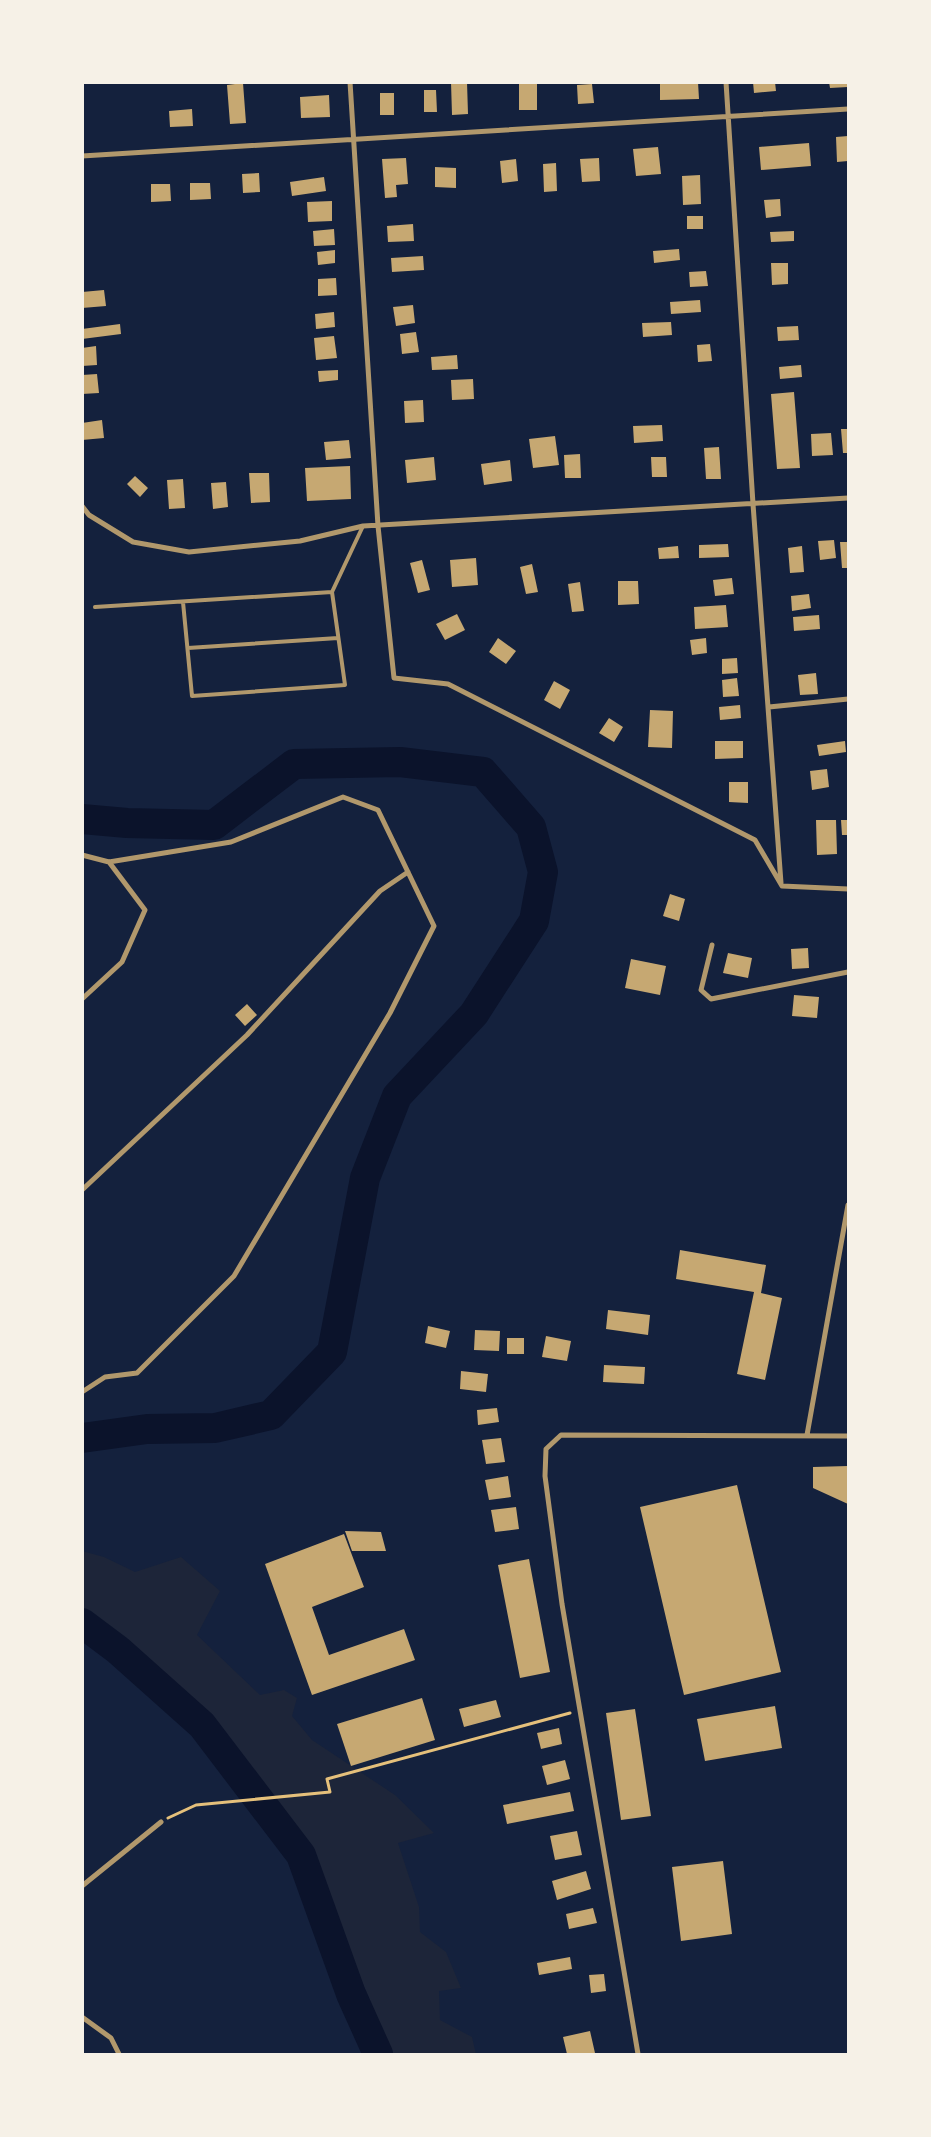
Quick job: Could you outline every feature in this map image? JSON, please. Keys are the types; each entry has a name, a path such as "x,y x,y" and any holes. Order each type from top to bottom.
{"street":[{"path":"350,82 378,526 394,678 448,684 755,840 782,886"},
{"path":"726,82 753,504 782,886"},
{"path":"82,156 354,138 728,118 848,109"},
{"path":"82,506 89,515 133,542 189,552 300,541 363,526 848,498"},
{"path":"769,707 848,699"},
{"path":"82,855 109,862 231,842 343,797 378,810 434,926 390,1014 234,1276 137,1373 105,1378 82,1392"},
{"path":"82,1000 122,962 146,910 109,862"},
{"path":"82,1190 247,1035 380,891 408,872"},
{"path":"782,886 848,889"},
{"path":"712,945 701,990 711,999 848,972"},
{"path":"807,1435 848,1205"},
{"path":"638,2054 562,1604 545,1476 546,1449 560,1435 848,1436"},
{"path":"82,1886 161,1822"},
{"path":"82,2017 111,2038 119,2054"}],"lane":[{"path":"183,602 192,696 345,685 332,592 363,526"},
{"path":"95,607 332,592"},
{"path":"188,648 338,638"}],"path":[{"path":"161,1822 196,1805 330,1792 327,1779 580,1710"}],"shaded area":[{"path":"82,1551 104,1557 135,1572 181,1557 220,1591 197,1635 260,1695 284,1690 297,1698 292,1716 312,1740 395,1795 434,1833 398,1843 419,1907 420,1932 446,1952 461,1988 439,1991 440,2020 472,2037 476,2054 392,2054 306,1847 210,1719 128,1646 83,1612"}],"building":[{"path":"451,82 467,82 468,114 452,115"},
{"path":"698,82 699,99 660,100 660,84"},
{"path":"753,82 775,82 776,91 754,93"},
{"path":"829,82 848,82 848,87 830,88"},
{"path":"243,83 246,123 230,124 227,85"},
{"path":"519,84 537,84 537,110 519,110"},
{"path":"592,84 594,103 578,104 577,85"},
{"path":"424,90 436,90 437,112 424,112"},
{"path":"380,93 394,93 394,115 380,115"},
{"path":"329,95 330,117 301,118 300,97"},
{"path":"192,109 193,126 170,127 169,111"},
{"path":"848,136 848,161 837,162 836,137"},
{"path":"809,143 811,166 761,170 759,147"},
{"path":"658,147 661,174 636,176 633,149"},
{"path":"406,158 408,184 396,185 397,197 385,198 382,159"},
{"path":"599,158 600,181 582,182 580,159"},
{"path":"516,159 518,181 502,183 500,161"},
{"path":"556,163 557,191 544,192 543,164"},
{"path":"435,167 456,168 456,188 435,187"},
{"path":"259,173 260,192 243,193 242,174"},
{"path":"700,175 701,204 683,205 682,176"},
{"path":"324,177 326,191 292,196 290,182"},
{"path":"190,183 210,183 211,199 190,200"},
{"path":"151,184 170,184 171,201 151,202"},
{"path":"780,199 781,216 766,218 764,200"},
{"path":"332,201 332,221 308,222 307,202"},
{"path":"687,216 703,216 703,229 687,229"},
{"path":"413,224 414,241 388,242 387,226"},
{"path":"334,229 335,245 314,246 313,231"},
{"path":"794,231 794,241 771,242 770,232"},
{"path":"679,249 680,260 654,263 653,251"},
{"path":"335,250 335,263 318,265 317,252"},
{"path":"423,256 424,270 392,272 391,258"},
{"path":"771,263 788,263 788,284 772,285"},
{"path":"706,271 708,286 690,287 689,272"},
{"path":"336,278 337,295 318,296 318,279"},
{"path":"104,290 106,306 82,308 82,292"},
{"path":"700,300 701,312 671,314 670,302"},
{"path":"413,305 415,323 396,326 393,307"},
{"path":"334,312 335,327 316,329 315,314"},
{"path":"671,322 672,335 643,337 642,323"},
{"path":"120,324 121,334 82,339 82,329"},
{"path":"798,326 799,340 778,341 777,327"},
{"path":"416,332 419,352 402,354 400,334"},
{"path":"334,336 337,358 316,360 314,338"},
{"path":"710,344 712,361 698,362 697,345"},
{"path":"96,346 97,365 82,366 82,348"},
{"path":"457,355 458,369 432,370 431,357"},
{"path":"801,365 802,377 780,379 779,367"},
{"path":"338,370 338,380 319,382 318,371"},
{"path":"97,374 99,393 82,394 82,375"},
{"path":"473,379 474,399 452,400 451,380"},
{"path":"794,392 800,468 777,469 771,394"},
{"path":"423,400 424,422 405,423 404,401"},
{"path":"102,420 104,438 82,440 82,423"},
{"path":"662,425 663,441 634,443 633,426"},
{"path":"841,429 848,429 848,453 843,453"},
{"path":"831,433 833,455 812,456 811,434"},
{"path":"555,436 559,465 533,468 529,439"},
{"path":"349,440 351,458 326,460 324,442"},
{"path":"719,447 721,479 706,479 704,448"},
{"path":"580,454 581,478 565,478 564,455"},
{"path":"434,457 436,480 407,483 405,460"},
{"path":"651,457 666,457 667,477 652,477"},
{"path":"510,460 512,481 484,485 481,464"},
{"path":"350,466 351,499 307,501 305,468"},
{"path":"249,473 269,473 270,502 251,503"},
{"path":"135,476 148,488 140,497 127,484"},
{"path":"183,479 185,508 169,509 167,480"},
{"path":"226,482 228,507 213,509 211,483"},
{"path":"834,540 836,558 820,560 818,541"},
{"path":"840,542 848,542 848,568 842,568"},
{"path":"728,544 729,557 699,558 699,545"},
{"path":"678,546 679,558 659,559 658,548"},
{"path":"802,546 804,572 790,573 788,548"},
{"path":"476,558 478,585 452,587 450,560"},
{"path":"422,560 430,590 418,593 410,563"},
{"path":"532,564 538,592 526,594 520,567"},
{"path":"732,578 734,594 715,596 713,580"},
{"path":"618,581 638,581 639,604 618,605"},
{"path":"580,582 584,611 572,612 568,584"},
{"path":"809,594 811,608 792,611 791,596"},
{"path":"726,605 728,627 695,629 694,607"},
{"path":"457,614 465,630 445,640 436,624"},
{"path":"819,615 820,629 794,631 793,617"},
{"path":"498,638 516,651 506,664 489,652"},
{"path":"706,638 707,653 692,655 690,640"},
{"path":"737,658 738,673 722,674 722,659"},
{"path":"816,673 818,694 800,695 798,675"},
{"path":"737,678 739,696 723,697 722,680"},
{"path":"554,681 570,690 560,709 544,700"},
{"path":"740,705 741,718 720,720 719,707"},
{"path":"650,710 673,711 672,748 648,747"},
{"path":"609,718 623,727 614,742 599,733"},
{"path":"715,741 743,741 743,758 715,759"},
{"path":"845,741 846,752 819,756 817,745"},
{"path":"827,769 829,787 812,790 810,771"},
{"path":"729,782 748,782 748,803 729,802"},
{"path":"816,820 836,820 837,854 817,855"},
{"path":"841,820 848,820 848,835 842,835"},
{"path":"670,894 685,899 679,921 663,916"},
{"path":"808,948 809,968 792,969 791,949"},
{"path":"728,953 752,958 748,978 723,973"},
{"path":"631,959 666,966 660,995 625,988"},
{"path":"794,995 819,997 817,1018 792,1016"},
{"path":"247,1004 257,1015 245,1026 235,1015"},
{"path":"680,1250 766,1265 761,1293 782,1298 765,1380 737,1374 754,1292 676,1279"},
{"path":"608,1310 650,1315 648,1335 606,1329"},
{"path":"428,1326 450,1331 446,1348 425,1343"},
{"path":"475,1330 500,1331 499,1351 474,1350"},
{"path":"546,1336 571,1341 567,1361 542,1357"},
{"path":"507,1338 524,1338 524,1354 507,1354"},
{"path":"604,1365 645,1367 644,1384 603,1382"},
{"path":"461,1371 488,1374 486,1392 460,1389"},
{"path":"497,1408 499,1422 478,1425 477,1410"},
{"path":"501,1438 505,1462 486,1464 482,1440"},
{"path":"848,1466 848,1504 813,1488 813,1467"},
{"path":"508,1476 511,1497 489,1500 485,1480"},
{"path":"737,1485 781,1672 684,1695 640,1507"},
{"path":"516,1507 519,1529 495,1532 491,1510"},
{"path":"345,1531 381,1532 386,1551 352,1551"},
{"path":"344,1534 364,1587 312,1607 329,1655 404,1629 415,1660 312,1695 265,1564"},
{"path":"529,1559 550,1672 520,1678 498,1565"},
{"path":"422,1698 435,1740 351,1766 337,1724"},
{"path":"496,1700 501,1717 464,1727 459,1709"},
{"path":"775,1706 782,1748 705,1761 697,1719"},
{"path":"635,1709 651,1816 621,1820 606,1713"},
{"path":"559,1728 562,1744 541,1749 537,1733"},
{"path":"565,1760 570,1779 547,1785 542,1766"},
{"path":"570,1792 574,1811 507,1824 503,1805"},
{"path":"577,1831 582,1855 555,1860 550,1836"},
{"path":"723,1861 732,1934 681,1941 672,1867"},
{"path":"586,1871 591,1889 557,1900 552,1881"},
{"path":"593,1908 597,1923 569,1929 566,1914"},
{"path":"570,1957 572,1969 539,1975 537,1963"},
{"path":"604,1974 606,1991 591,1993 589,1975"},
{"path":"590,2031 595,2053 567,2054 563,2037"}],"waterway":[{"path":"82,819 127,823 214,825 294,764 400,762 483,772 531,827 543,872 534,921 474,1014 397,1096 365,1178 332,1352 271,1415 215,1428 147,1429 82,1438"},
{"path":"82,1623 118,1650 202,1725 301,1855 351,1994 378,2054"}]}
